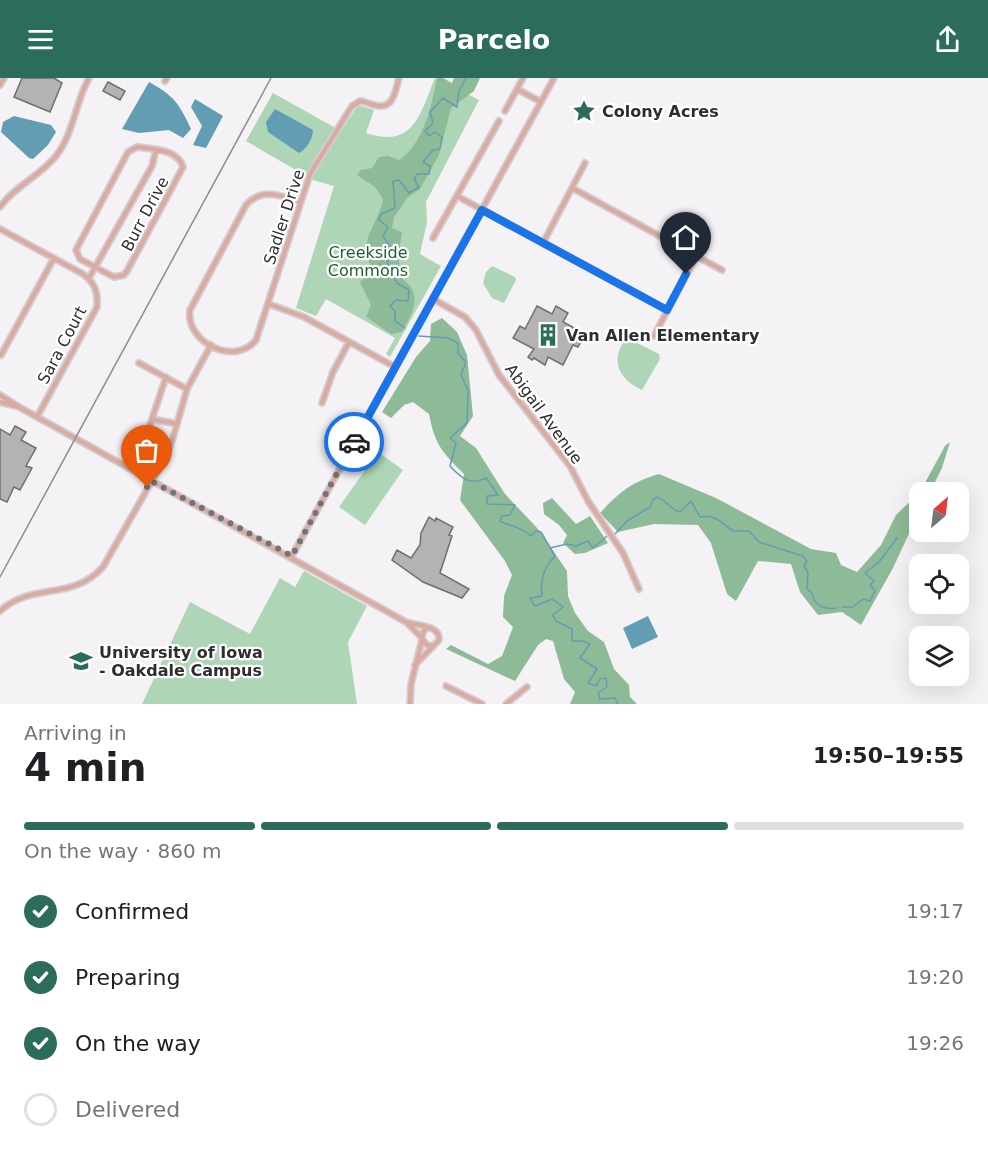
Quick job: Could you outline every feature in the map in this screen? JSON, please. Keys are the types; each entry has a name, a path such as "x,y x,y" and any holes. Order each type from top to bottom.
{"street":[{"path":"0,85 3,78"},
{"path":"0,207 12,193 57,154 70,129 80,94 89,78"},
{"name":"Sadler Drive","path":"211,345 231,353 249,347 259,335 312,170 352,106 360,101 379,106 387,105 391,102 399,78"},
{"path":"505,111 523,78"},
{"path":"292,556 554,78"},
{"path":"517,89 541,102"},
{"path":"433,238 499,121"},
{"name":"Burr Drive","path":"137,147 156,150 178,158 182,162 182,171 124,275 114,277 97,267 80,259 77,245 128,152 137,147"},
{"name":"Burr Drive","path":"89,278 152,166 156,150"},
{"path":"543,243 585,163"},
{"path":"572,188 722,270"},
{"path":"0,611 22,597 70,589 83,584 98,573 108,560 165,458 187,389 211,345 193,330 190,309 244,208 253,198 268,194 301,202"},
{"path":"457,196 667,310"},
{"path":"0,229 89,278"},
{"path":"654,336 696,256"},
{"path":"1,355 54,258"},
{"name":"Sara Court","path":"37,417 97,307 97,291 89,278"},
{"name":"Abigail Avenue","path":"433,300 465,317 476,330 499,375 570,466 588,501 623,553 639,589"},
{"path":"268,304 304,317 395,367"},
{"path":"322,403 333,372 349,342"},
{"path":"139,363 187,389"},
{"path":"140,446 166,377"},
{"path":"0,395 151,481 292,556 406,622 435,629 439,633 439,640 415,665"},
{"path":"0,402 19,407"},
{"path":"152,419 177,424"},
{"path":"406,622 432,646"},
{"path":"410,704 415,665 427,628"},
{"path":"446,686 482,704"},
{"path":"506,704 527,687"}],"green space":[{"name":"Creekside Commons","path":"435,78 479,100 426,202 427,222 420,254 441,266 390,357 386,354 395,338 326,299 316,316 296,308 334,186 313,180 246,141 273,93 341,131 358,105 374,110 366,133 382,137 395,136 405,132 413,125 425,104"},
{"path":"437,78 443,78 452,83 454,78 480,78 474,91 451,108 439,155 420,189 408,197 394,217 392,228 402,232 399,260 401,276 411,287 415,299 411,316 402,332 391,334 366,317 371,305 360,282 373,271 368,260 367,242 383,199 375,187 357,175 361,170 372,168 379,157 388,156 399,160 414,145 425,124"},
{"path":"492,266 515,277 516,280 504,303 492,298 483,283 486,272"},
{"path":"442,318 457,332 467,355 473,416 460,436 476,448 505,494 538,529 567,571 568,596 575,613 588,631 604,642 614,669 629,685 630,697 637,704 570,704 575,692 564,679 553,641 546,639 538,645 515,681 446,649 451,645 488,664 502,656 513,627 503,617 504,596 512,575 505,561 460,500 464,474 440,447 429,414 413,402 404,405 391,418 382,412 416,357 430,341 431,324"},
{"path":"627,338 659,354 660,359 642,390 627,380 619,368 618,353"},
{"path":"950,442 935,482 925,482 945,446"},
{"path":"378,452 403,470 365,525 339,507"},
{"path":"659,474 716,498 811,549 836,553 841,565 857,572 881,545 896,515 909,503 909,534 893,568 861,625 842,612 818,615 800,592 791,564 758,561 736,601 727,594 711,543 698,525 654,524 618,532 600,513 626,489"},
{"path":"552,498 576,524 590,516 608,543 585,553 575,554 563,543 567,535 559,525 544,514 543,503"},
{"path":"304,571 367,606 348,642 357,704 142,704 190,602 250,634 280,578 295,587"}],"water":[{"path":"149,82 170,96 183,113 191,129 183,138 169,130 139,133 122,129"},
{"path":"195,99 223,116 206,148 193,145 202,126 191,107"},
{"path":"275,109 313,130 309,143 299,153 268,132 266,122"},
{"path":"14,116 51,125 56,132 48,145 33,159 29,158 1,132 3,122"},
{"path":"648,616 658,637 632,649 623,628"}],"building":[{"path":"22,78 54,78 62,83 50,112 14,97"},
{"path":"108,82 125,91 120,100 103,91"},
{"name":"Van Allen Elementary","path":"537,306 552,314 556,306 568,313 563,322 580,331 578,333 584,336 578,347 573,345 563,365 548,357 545,365 534,358 532,360 528,357 534,349 513,338 520,326 525,329"},
{"path":"15,426 26,432 21,440 36,448 26,466 32,468 20,490 14,487 7,502 0,499 0,429 10,435"},
{"path":"429,517 453,527 440,573 469,589 462,598 423,582 392,560 397,550 411,558 420,545 421,533"}],"waterway":[{"path":"405,328 395,321 395,311 390,306 396,300 408,301 409,290 397,283 387,261 394,254 383,236 388,227 379,220 381,214 395,208 393,181 399,180 409,193 419,187 414,179 417,174 429,174 430,166 423,162 433,150 440,149 442,137 435,132 429,136 425,131 433,123 430,112 443,98 457,107 459,91 466,78"},
{"path":"419,336 448,338 458,343 458,353 466,362 461,375 468,390 467,423 450,438 456,443 450,466 466,480 475,481 486,478 498,495 487,496 487,504 515,505 510,515 502,516 500,521 531,536 536,531 541,532 555,556 544,575 542,596 530,598 535,606 552,599 563,607 553,615 556,621 572,629 572,641 590,644 580,658 597,669 588,683 596,686 600,679 606,678 607,687 598,693 600,699 615,698 618,704"},
{"path":"615,534 627,521 650,507 656,497 680,512 691,501 700,517 715,518 733,531 749,531 759,542 803,556 807,561 804,566 808,572 807,589 821,606 836,608"},
{"path":"550,548 567,544 576,546 588,541 593,548 607,536"},
{"path":"843,607 853,607 863,599 870,601 875,591 870,585 874,581 865,573 879,562 897,538"}],"railway":[{"path":"0,577 271,78"}],"way so far":[{"path":"147,487 151,481 292,556 354,442"}],"place":[{"name":"Colony Acres","path":"584,111"},
{"name":"Van Allen Elementary","path":"548,335"},
{"name":"University of Iowa - Oakdale Campus","path":"81,661"}],"route":[{"path":"354,442 482,210 667,310 686,274"}]}
